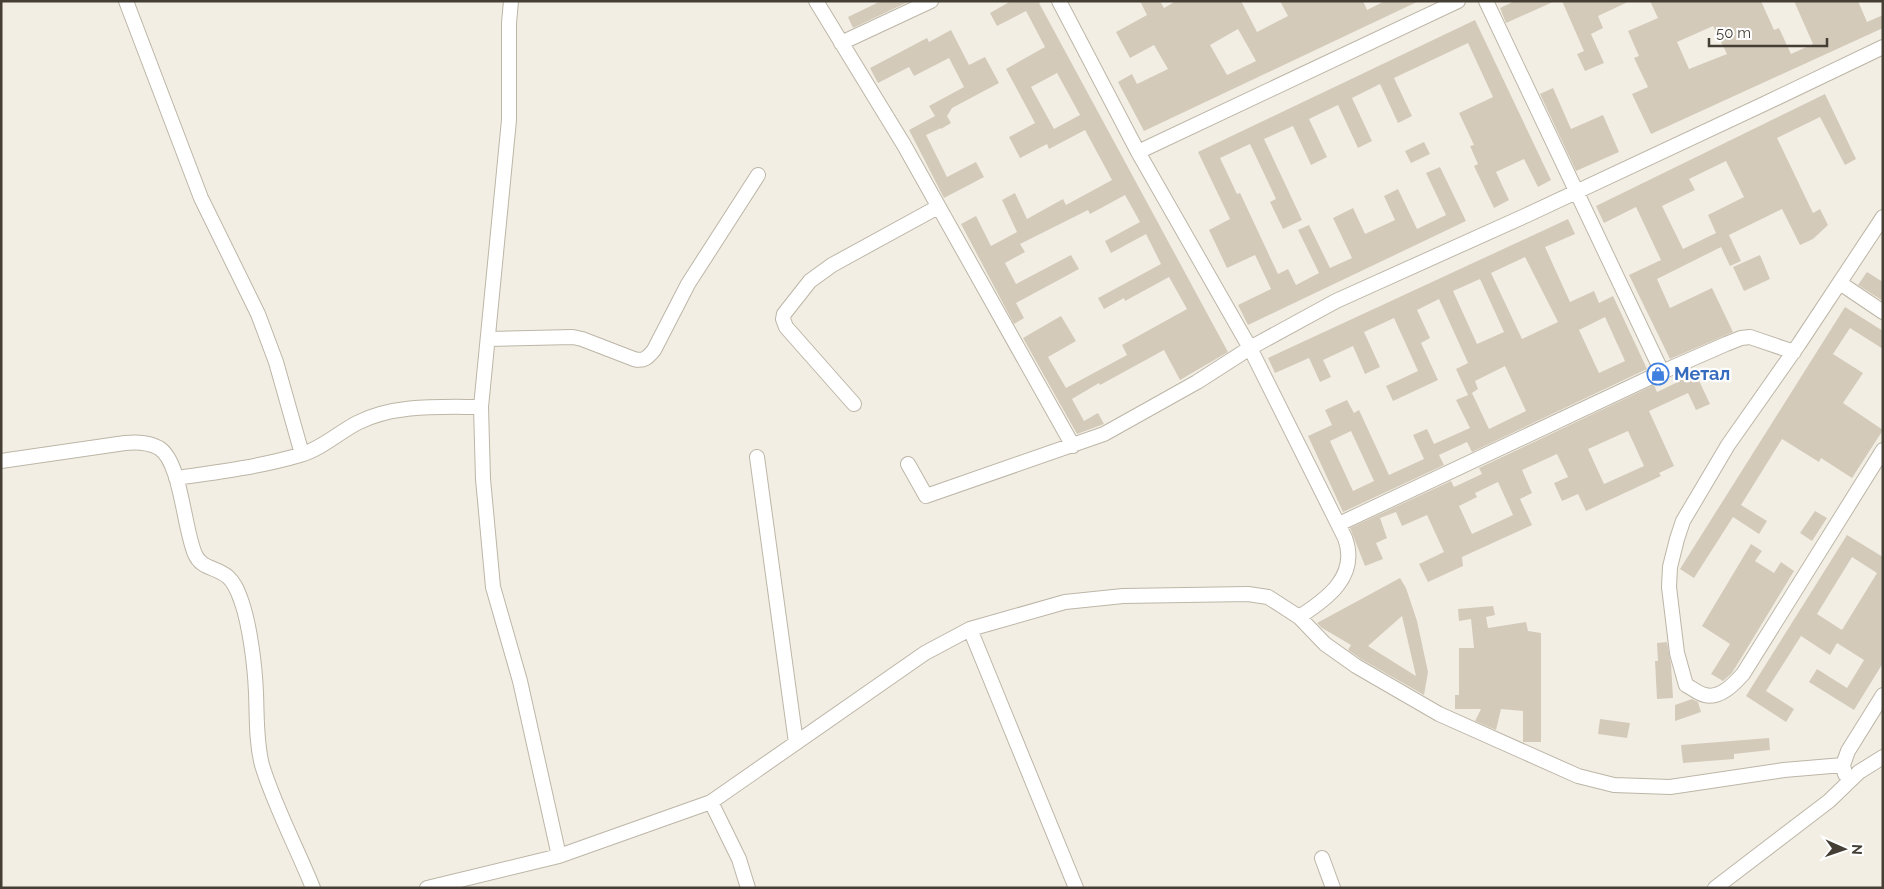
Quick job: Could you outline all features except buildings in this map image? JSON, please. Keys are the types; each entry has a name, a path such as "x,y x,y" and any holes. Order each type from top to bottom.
{"street":[{"path":"126,1 201,198 261,322 276,362 302,454"},
{"path":"511,1 509,23 509,120 481,407 483,479 493,587 520,681 559,856"},
{"path":"816,1 904,145 1073,446"},
{"path":"841,42 931,1"},
{"path":"1059,1 1138,152 1250,348 1339,524 1348,548 1342,578 1336,589 1323,602 1299,617"},
{"path":"1138,152 1458,1"},
{"path":"1486,1 1662,372"},
{"path":"908,464 926,496 1104,434 1197,382 1250,348 1336,301 1575,192 1883,47"},
{"path":"488,339 573,337 634,359 647,358 654,350 688,284 758,175"},
{"path":"854,404 786,327 783,319 784,314 810,281 832,265 938,207"},
{"path":"1883,217 1794,352 1728,445 1683,521 1670,567 1669,587 1677,653 1686,685 1705,695 1716,694 1729,689 1743,674 1883,450"},
{"path":"1840,283 1883,312"},
{"path":"1339,524 1662,372 1726,344 1746,337 1758,339 1794,352"},
{"path":"176,478 249,468 302,454 313,450 357,423 381,413 438,407 481,407"},
{"path":"1,461 141,442 162,450 176,478 195,554 206,567 219,571 228,577 235,586 242,601 252,650 256,686 256,730 262,764 313,888"},
{"path":"756,457 796,743"},
{"path":"427,888 559,856 711,802 924,652 970,629 1064,602 1123,596 1248,594 1268,597 1299,617 1325,644 1356,666 1439,714 1578,776 1614,785 1670,788 1784,770 1843,765"},
{"path":"970,629 1076,888"},
{"path":"1847,784 1843,765 1851,745 1883,695"},
{"path":"1715,888 1829,801 1859,772 1883,757"},
{"path":"711,802 739,859 748,888"},
{"path":"1322,858 1333,888"}],"place":[{"name":"Метал","path":"1658,374"}]}
